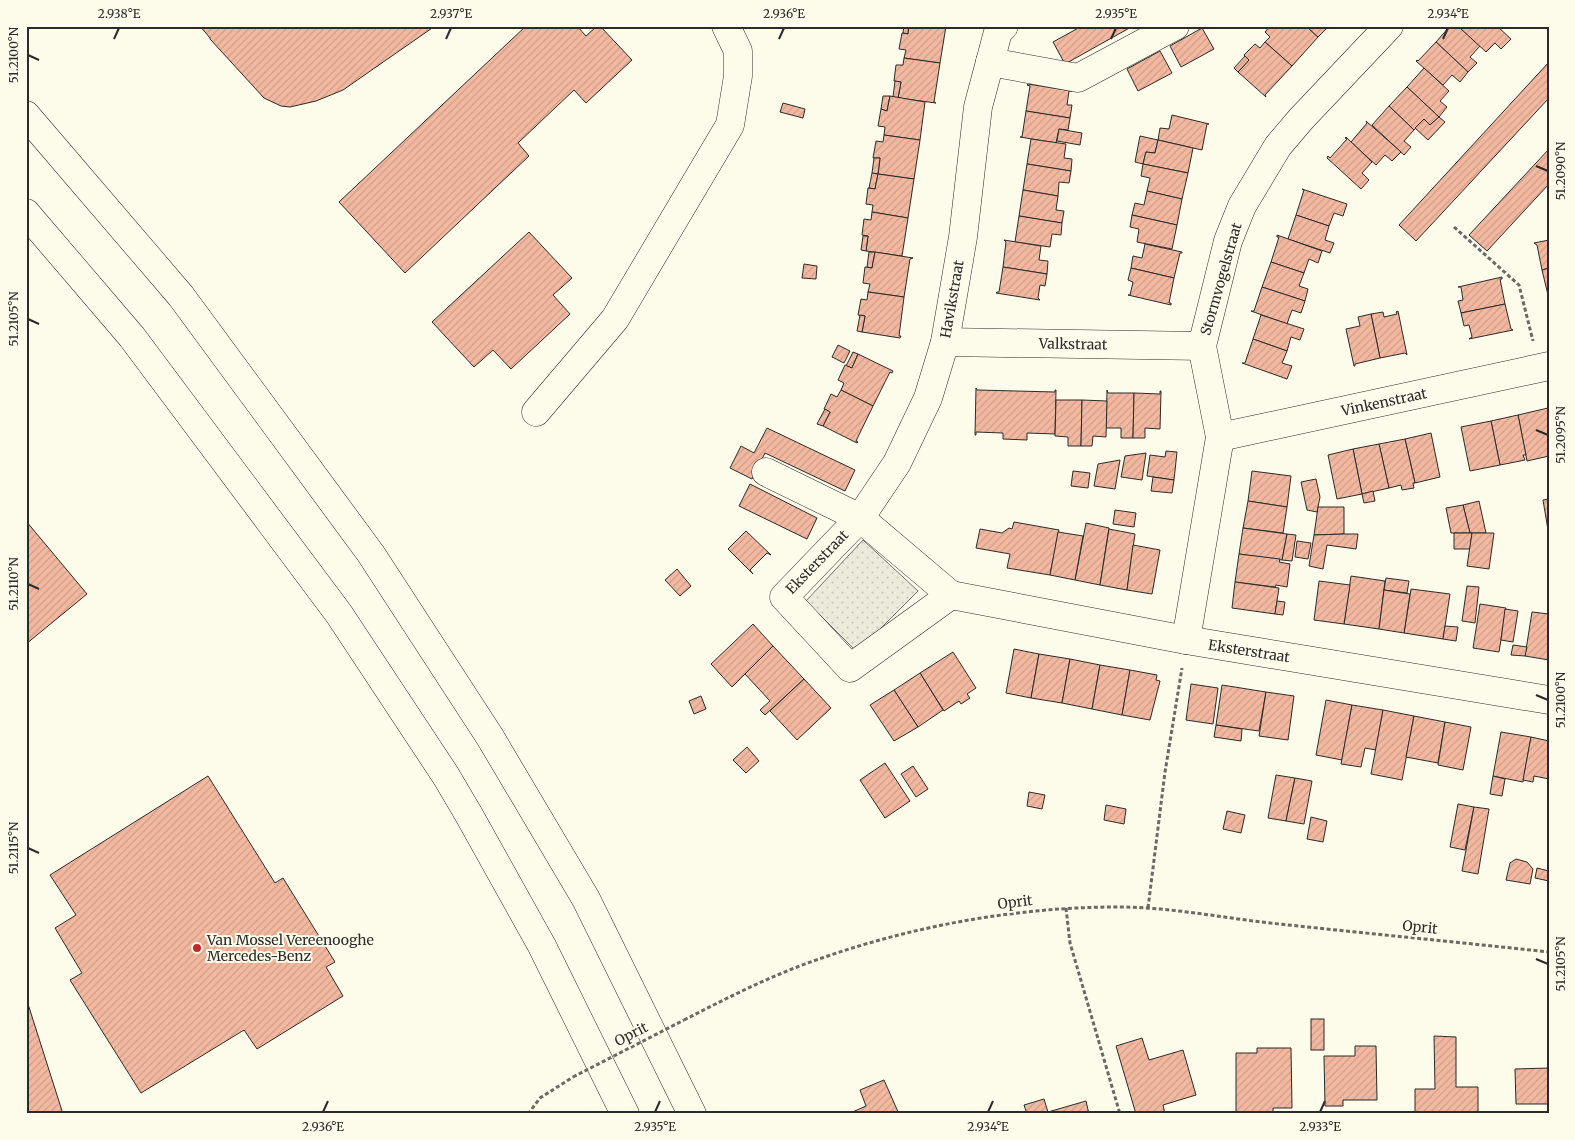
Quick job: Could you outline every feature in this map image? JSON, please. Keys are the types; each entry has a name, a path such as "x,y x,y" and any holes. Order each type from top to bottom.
{"main road":[{"path":"536,412 615,319 730,125 738,76 738,51 726,26"},
{"name":"Havikstraat","path":"860,518 898,463 928,398 945,342 963,237 978,107 998,32 1004,26"},
{"path":"990,62 1078,78 1174,26"},
{"name":"Stormvogelstraat","path":"1186,640 1220,437 1202,346 1228,241 1242,206 1278,146 1389,26"},
{"path":"26,115 180,296 371,554 490,737 586,899 692,1114"},
{"path":"26,214 132,337 339,614 446,776 469,815 542,946 625,1114"},
{"name":"Valkstraat","path":"945,342 1202,346"},
{"name":"Vinkenstraat","path":"1220,437 1544,367"},
{"path":"766,472 860,518"},
{"name":"Eksterstraat","path":"951,595 850,668 784,597 860,518 951,595 1186,640 1549,700"}],"path":[{"path":"1454,227 1519,285 1544,367"},
{"path":"1148,908 1165,772 1186,640"},
{"path":"1066,908 1070,943 1120,1114"},
{"name":"Oprit","path":"528,1114 540,1098 574,1077 751,986 821,958 894,935 985,917 1066,908 1148,908 1268,923 1549,952"}],"shaded area":[{"path":"863,540 918,591 857,652 806,601"}],"building":[{"path":"200,26 435,26 343,90 316,101 290,107 281,106 264,98"},
{"path":"526,26 577,26 586,36 597,26 600,26 632,60 586,103 574,90 518,143 529,156 405,273 339,202"},
{"path":"904,26 909,26 908,34 903,33"},
{"path":"909,26 946,26 940,63 904,58 906,50 899,49 902,33 908,34"},
{"path":"1082,26 1133,26 1065,64 1053,42"},
{"path":"1270,26 1306,26 1318,37 1292,66 1265,42 1270,37 1265,32"},
{"path":"1306,26 1329,26 1318,37"},
{"path":"1450,26 1458,26 1480,46 1470,57 1477,63 1468,72 1436,42"},
{"path":"1462,26 1497,26 1511,39 1501,49 1495,43 1486,52 1460,28"},
{"path":"1202,28 1214,49 1181,67 1170,46"},
{"path":"1265,42 1292,66 1265,95 1266,97 1238,72 1249,60 1244,55 1255,44 1260,48"},
{"path":"1436,42 1468,72 1460,82 1452,75 1443,85 1416,61"},
{"path":"1160,51 1172,73 1138,91 1127,69"},
{"path":"1245,56 1249,60 1238,72 1234,68"},
{"path":"904,58 940,63 934,102 936,103 898,98 901,82 894,81 896,65 903,65"},
{"path":"1549,62 1549,98 1416,241 1399,225"},
{"path":"1424,68 1449,91 1440,101 1447,107 1439,117 1407,87"},
{"path":"895,81 901,82 898,98 893,97"},
{"path":"1028,84 1072,91 1069,91 1067,105 1072,105 1070,118 1026,111 1030,86"},
{"path":"1407,87 1439,117 1430,125 1424,119 1414,130 1389,106"},
{"path":"883,96 890,96 887,111 881,109"},
{"path":"890,96 925,102 920,140 884,135 885,127 878,126 881,109 887,111"},
{"path":"783,103 805,109 803,118 780,112"},
{"path":"1389,106 1414,130 1404,141 1411,147 1404,155 1372,125"},
{"path":"1026,111 1070,118 1068,130 1059,129 1056,143 1020,137 1022,137"},
{"path":"1172,115 1209,124 1207,124 1202,150 1158,140 1160,128 1169,129"},
{"path":"1439,117 1445,122 1428,140 1415,128 1424,119 1430,125"},
{"path":"1366,121 1401,152 1392,161 1385,155 1376,165 1351,142 1367,123"},
{"path":"1059,129 1082,133 1080,145 1057,141"},
{"path":"884,135 920,140 914,179 878,174 880,158 873,158 876,141 883,142"},
{"path":"1140,136 1158,140 1155,153 1146,152 1143,164 1135,162"},
{"path":"1346,137 1372,162 1362,173 1369,180 1361,189 1327,158 1328,156 1330,158 1347,139"},
{"path":"1031,139 1066,144 1064,158 1072,159 1071,171 1027,164"},
{"path":"1158,140 1193,148 1188,173 1143,164 1146,152 1155,153"},
{"path":"1549,149 1549,184 1487,251 1469,235"},
{"path":"874,158 880,158 878,174 872,173"},
{"path":"1027,164 1071,171 1069,183 1059,182 1058,196 1023,190"},
{"path":"1143,164 1188,173 1182,199 1147,191 1150,178 1141,176"},
{"path":"872,173 878,174 875,189 869,188"},
{"path":"878,174 914,179 908,218 872,212 873,205 866,204 868,188 875,189"},
{"path":"1302,189 1347,204 1343,216 1334,213 1329,226 1296,215 1304,190"},
{"path":"1023,190 1058,196 1056,210 1064,211 1062,223 1019,216"},
{"path":"1147,191 1182,199 1177,225 1132,215 1135,203 1144,205"},
{"path":"872,212 908,218 902,256 866,251 868,236 862,235 864,219 871,220"},
{"path":"1132,215 1177,225 1172,249 1137,242 1139,229 1130,227"},
{"path":"1296,215 1329,226 1325,240 1334,243 1330,253 1288,239"},
{"path":"1019,216 1062,223 1061,235 1052,234 1050,247 1015,242"},
{"path":"529,232 572,278 553,295 570,314 511,369 493,350 474,367 432,322"},
{"path":"1277,235 1322,251 1318,263 1309,259 1304,273 1271,262 1279,237"},
{"path":"863,236 868,236 866,251 861,250"},
{"path":"1004,240 1041,246 1039,260 1048,261 1047,274 1003,267 1006,242"},
{"path":"1549,240 1549,268 1542,270 1537,245 1534,243"},
{"path":"1145,244 1182,252 1180,253 1174,278 1131,268 1133,256 1142,258"},
{"path":"869,252 875,252 872,268 867,267"},
{"path":"875,252 913,258 910,259 904,297 868,292 870,284 863,283 865,267 872,268"},
{"path":"1271,262 1304,273 1299,286 1308,289 1305,301 1262,287"},
{"path":"804,264 817,266 816,279 802,278"},
{"path":"1003,267 1047,274 1045,286 1040,285 1038,298 1040,300 996,293 999,292"},
{"path":"1131,268 1174,278 1169,303 1171,305 1128,295 1130,295 1133,282 1128,280"},
{"path":"1549,268 1549,295 1548,295 1542,270"},
{"path":"1502,277 1500,279 1505,304 1461,313 1458,301 1463,300 1461,287 1458,287"},
{"path":"1262,287 1305,301 1301,313 1292,310 1287,324 1251,311 1254,311"},
{"path":"868,292 904,297 900,338 862,332 865,316 858,315 861,299 867,300"},
{"path":"1505,304 1511,329 1513,330 1469,339 1472,337 1469,325 1464,326 1461,313"},
{"path":"1398,311 1407,355 1405,353 1380,358 1371,314 1383,312 1384,317 1397,314 1396,312"},
{"path":"1371,314 1380,358 1355,364 1354,366 1346,329 1360,326 1358,317"},
{"path":"860,315 865,316 862,332 857,331"},
{"path":"1261,315 1304,329 1300,340 1291,337 1287,351 1253,339"},
{"path":"1253,339 1287,351 1282,363 1292,366 1287,379 1242,363 1245,363"},
{"path":"838,345 850,351 844,363 832,357"},
{"path":"853,352 858,354 852,368 846,366"},
{"path":"858,354 893,371 892,373 890,372 873,406 841,390 844,383 838,380 845,365 852,368"},
{"path":"976,388 977,390 1055,392 1056,390 1055,434 1027,433 1027,440 1003,439 1003,433 976,432 975,435"},
{"path":"841,390 873,406 856,441 857,443 823,426 830,412 824,409 831,394 837,397"},
{"path":"1107,390 1108,393 1134,393 1133,438 1121,438 1121,428 1106,428"},
{"path":"1161,391 1160,429 1145,428 1145,438 1133,438 1134,393 1160,394"},
{"path":"1056,400 1082,400 1081,446 1068,446 1068,437 1055,436"},
{"path":"1082,400 1107,401 1106,437 1093,436 1092,446 1081,446"},
{"path":"1548,408 1549,456 1527,461 1518,415"},
{"path":"825,409 830,412 823,426 817,424"},
{"path":"1518,415 1526,455 1523,455 1525,460 1500,465 1491,421"},
{"path":"1491,421 1500,465 1470,471 1461,427"},
{"path":"767,428 855,470 845,491 765,453 752,479 730,468 741,446 754,453"},
{"path":"1431,433 1440,477 1415,483 1405,439"},
{"path":"1405,439 1415,483 1413,483 1414,488 1402,490 1401,485 1389,488 1379,444"},
{"path":"1379,444 1389,488 1362,494 1353,449"},
{"path":"1353,449 1362,494 1337,499 1328,455"},
{"path":"1166,451 1177,452 1174,480 1147,476 1150,455 1165,457"},
{"path":"1146,453 1142,480 1121,477 1125,456"},
{"path":"1120,460 1115,489 1094,486 1098,464"},
{"path":"1073,471 1090,473 1088,488 1071,486"},
{"path":"1252,471 1291,476 1287,507 1248,501"},
{"path":"1153,477 1174,480 1172,493 1151,491"},
{"path":"1316,479 1320,497 1317,512 1307,510 1301,482"},
{"path":"750,484 817,518 807,539 739,506"},
{"path":"1373,491 1375,501 1364,503 1362,494"},
{"path":"1549,499 1549,529 1548,530 1543,500"},
{"path":"1248,501 1287,507 1283,533 1243,528"},
{"path":"1479,501 1486,533 1470,533 1463,505"},
{"path":"1463,505 1470,533 1451,533 1446,508"},
{"path":"1318,507 1344,507 1344,534 1314,535"},
{"path":"1115,510 1136,513 1134,527 1113,524"},
{"path":"26,521 87,594 26,644"},
{"path":"1014,522 1059,530 1050,575 1007,568 1010,554 976,548 980,529 1002,533 1009,528 1012,529"},
{"path":"1086,523 1109,528 1100,585 1075,580"},
{"path":"1243,528 1287,534 1282,560 1239,554"},
{"path":"1109,529 1135,534 1127,590 1100,585"},
{"path":"746,531 771,555 767,553 750,570 753,574 728,549"},
{"path":"1058,532 1083,536 1075,580 1050,575"},
{"path":"1454,533 1472,533 1470,549 1454,549"},
{"path":"1472,533 1494,533 1489,569 1467,566"},
{"path":"1287,534 1296,535 1292,561 1282,560"},
{"path":"1358,534 1356,549 1327,545 1323,569 1309,566 1314,535"},
{"path":"1297,541 1311,543 1308,559 1295,557"},
{"path":"1133,545 1160,550 1152,594 1127,590"},
{"path":"1239,554 1280,559 1279,562 1290,564 1287,587 1235,582"},
{"path":"677,569 691,586 680,596 665,580"},
{"path":"1351,576 1385,581 1379,629 1344,624"},
{"path":"1386,578 1409,581 1407,593 1384,590"},
{"path":"1319,581 1350,585 1344,624 1314,620"},
{"path":"1235,582 1279,588 1275,614 1232,608"},
{"path":"1467,586 1479,587 1475,623 1462,621"},
{"path":"1411,589 1450,594 1443,639 1404,633"},
{"path":"1384,590 1410,594 1404,633 1379,629"},
{"path":"1277,601 1285,602 1283,615 1275,614"},
{"path":"1480,604 1506,608 1499,652 1473,648"},
{"path":"1505,609 1518,611 1513,642 1501,640"},
{"path":"1532,612 1549,614 1549,660 1525,656"},
{"path":"753,624 773,646 732,687 711,664"},
{"path":"1445,626 1458,627 1456,641 1443,639"},
{"path":"1513,645 1527,647 1525,656 1511,655"},
{"path":"773,646 804,679 765,715 760,710 770,701 745,674"},
{"path":"1014,649 1039,654 1031,698 1006,693"},
{"path":"953,652 976,688 967,694 970,698 961,704 959,701 944,711 920,673"},
{"path":"1039,654 1070,659 1062,703 1031,698"},
{"path":"1070,659 1100,665 1092,709 1062,703"},
{"path":"1100,665 1130,670 1122,715 1092,709"},
{"path":"1130,670 1157,675 1156,680 1160,681 1150,720 1122,715"},
{"path":"920,673 943,710 918,727 894,690"},
{"path":"804,679 831,708 797,740 770,711"},
{"path":"1191,684 1218,688 1213,724 1186,720"},
{"path":"1222,685 1266,692 1259,731 1216,725"},
{"path":"894,690 918,727 894,741 870,705"},
{"path":"1266,692 1294,696 1288,740 1259,736"},
{"path":"701,696 706,709 694,714 689,701"},
{"path":"1326,700 1352,705 1342,760 1316,755"},
{"path":"1352,705 1383,710 1376,750 1365,748 1361,767 1341,764"},
{"path":"1383,710 1414,716 1402,780 1371,774"},
{"path":"1414,716 1445,722 1438,763 1406,757"},
{"path":"1445,722 1471,727 1463,770 1438,765"},
{"path":"1216,725 1242,729 1241,741 1214,737"},
{"path":"1501,732 1531,737 1523,782 1493,776"},
{"path":"1531,737 1549,741 1549,779 1534,776 1533,782 1523,780"},
{"path":"747,747 759,761 746,773 733,760"},
{"path":"885,763 910,801 885,818 860,780"},
{"path":"913,766 928,789 916,797 901,774"},
{"path":"1276,775 1295,778 1286,821 1268,818"},
{"path":"208,776 275,883 283,878 335,962 326,967 343,996 257,1049 244,1030 141,1093 70,980 82,973 55,928 76,915 50,875"},
{"path":"1493,776 1505,779 1502,796 1490,794"},
{"path":"1295,778 1312,781 1304,824 1286,821"},
{"path":"1029,792 1045,795 1042,809 1027,806"},
{"path":"1458,804 1474,807 1465,850 1450,847"},
{"path":"1106,805 1126,809 1124,824 1104,820"},
{"path":"1474,807 1489,809 1478,874 1462,871"},
{"path":"1227,811 1245,815 1241,833 1223,829"},
{"path":"1311,817 1327,821 1323,842 1307,839"},
{"path":"1516,859 1527,862 1533,869 1530,884 1506,880 1510,863"},
{"path":"1537,868 1549,871 1549,881 1535,878"},
{"path":"28,1004 63,1114 26,1114 26,1005"},
{"path":"1311,1019 1324,1019 1324,1050 1311,1050"},
{"path":"1434,1036 1456,1037 1456,1087 1478,1087 1478,1113 1415,1114 1415,1089 1435,1089"},
{"path":"1142,1038 1149,1060 1183,1050 1196,1095 1163,1105 1165,1114 1136,1114 1116,1046"},
{"path":"1355,1046 1376,1046 1377,1100 1343,1100 1343,1106 1325,1106 1324,1056 1355,1056"},
{"path":"1257,1048 1291,1048 1292,1108 1273,1108 1273,1113 1236,1113 1236,1053 1257,1053"},
{"path":"1549,1068 1549,1104 1516,1104 1515,1069"},
{"path":"884,1080 899,1114 848,1114 866,1106 860,1090"},
{"path":"1044,1099 1048,1112 1086,1101 1089,1114 1027,1114 1024,1105"}],"place":[{"name":"Van Mossel Vereenooghe Mercedes-Benz","path":"197,948"}]}
